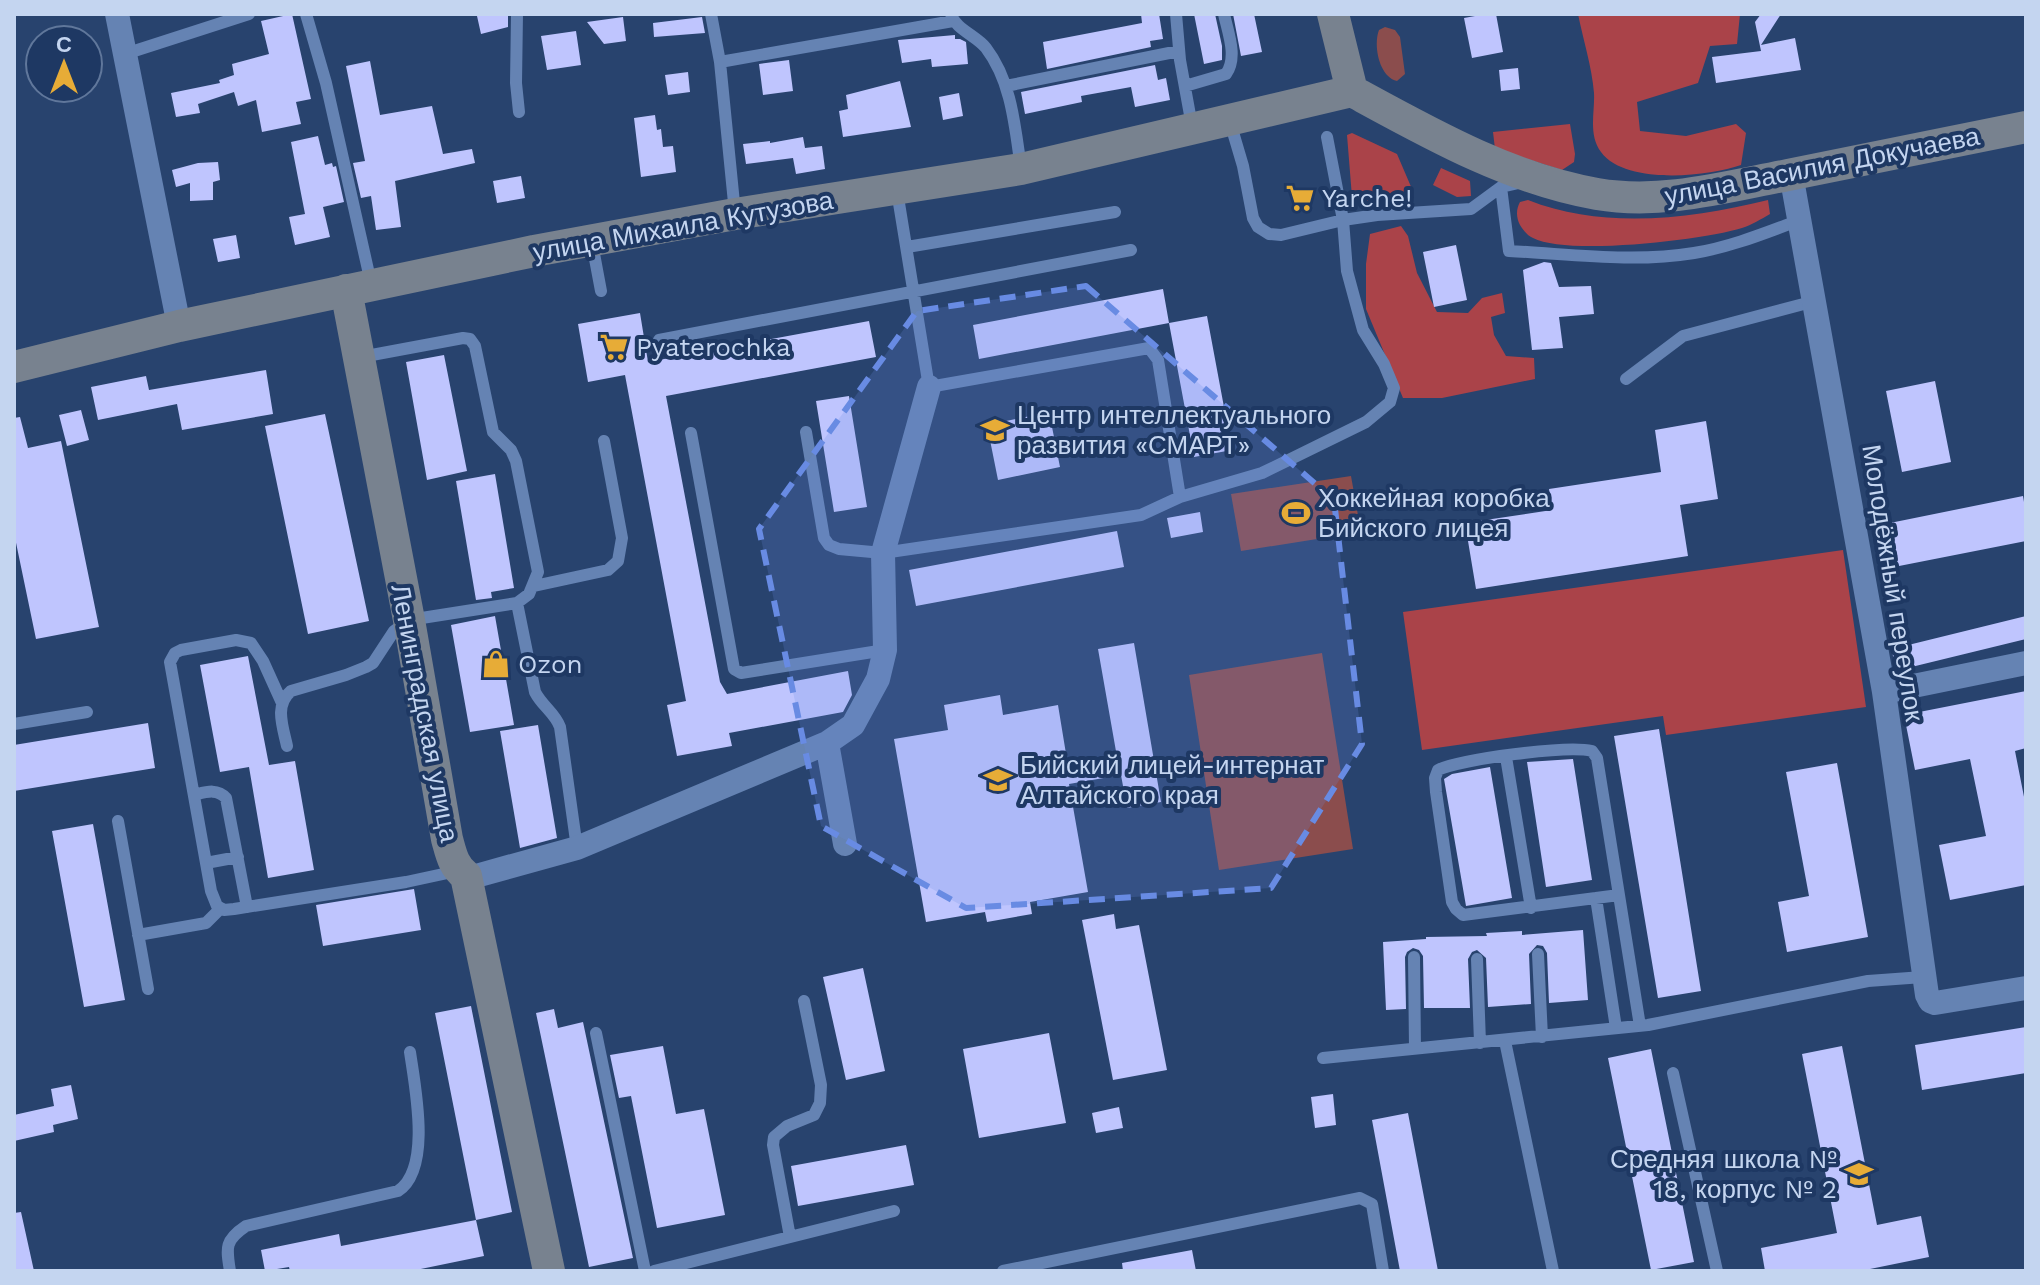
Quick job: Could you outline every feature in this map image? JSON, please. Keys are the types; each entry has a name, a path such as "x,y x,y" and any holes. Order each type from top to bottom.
{"street":[{"path":"117,14 179,326"},
{"path":"1333,14 1352,91"},
{"name":"улица Михаила Кутузова","path":"14,367 179,326 592,240 1021,169 1352,91"},
{"name":"улица Василия Докучаева","path":"1352,91 1423,130 1534,179 1599,194 1692,195 2026,127"},
{"name":"Молодёжный переулок","path":"1791,174 1884,692 1923,977 1930,1001 1935,1003 2026,988"},
{"name":"Ленинградская улица","path":"358,287 358,357 447,839 462,873 549,1271"},
{"path":"462,873 476,876 577,848 827,743 853,725 878,679 885,650 883,553 929,387"},
{"path":"1884,692 2026,663"},
{"path":"827,743 845,844"}],"lane":[{"path":"125,54 249,14"},
{"path":"306,14 326,83 358,287"},
{"path":"517,14 515,56 519,112"},
{"path":"711,14 720,62 735,214"},
{"path":"1176,14 1192,128"},
{"path":"1185,86 1229,71 1232,52 1224,14"},
{"path":"720,62 952,18 986,47 1006,86 1021,169"},
{"path":"1006,86 1179,51"},
{"path":"1229,119 1243,166 1253,218 1258,227 1269,234 1281,235 1377,215 1471,209 1501,187 1534,179"},
{"path":"806,432 824,538 829,545 839,549 883,553 1141,515 1180,497 1262,473 1366,422 1390,402 1394,388 1384,364 1363,330 1347,271 1343,220 1327,137"},
{"path":"1501,187 1509,251 1612,258 1676,255 1721,248 1800,220"},
{"path":"897,189 929,387 1149,348 1158,360 1180,497"},
{"path":"907,247 1115,212"},
{"path":"592,240 601,291"},
{"path":"659,340 1131,250"},
{"path":"1626,379 1683,336 1816,301"},
{"path":"287,746 280,710 284,696 297,688 346,675 373,663 388,638 409,620 517,603 534,586 538,572 516,461 511,450 493,432 475,346 470,339 358,357"},
{"path":"691,433 734,669 741,673 885,650"},
{"path":"534,586 608,570 618,561 622,538 604,441"},
{"path":"517,603 535,692 539,701 558,719 560,727 577,848"},
{"path":"220,909 214,902 206,863 170,662 175,653 236,640 251,643 282,703"},
{"path":"14,724 87,712"},
{"path":"1619,895 1463,915 1452,902 1435,778 1438,770 1446,766 1578,748 1592,751 1597,758 1619,895 1640,1026"},
{"path":"1506,757 1531,908"},
{"path":"194,795 213,791 220,792 226,798 247,907"},
{"path":"118,821 148,989"},
{"path":"206,863 238,857"},
{"path":"138,935 206,923 220,909 462,873"},
{"path":"1596,898 1616,1028"},
{"path":"1538,954 1542,1037"},
{"path":"1414,957 1415,1049"},
{"path":"1477,959 1480,1043"},
{"path":"1323,1058 1640,1026 1868,981 1923,977"},
{"path":"790,1237 774,1137 787,1126 814,1115 821,1094 804,1001"},
{"path":"596,1033 645,1271"},
{"path":"1505,1041 1553,1271"},
{"path":"230,1271 228,1243 234,1234 246,1226 398,1191 404,1187 412,1168 418,1132 410,1052"},
{"path":"1673,1073 1717,1271"},
{"path":"1003,1271 1360,1198 1372,1204 1383,1271"},
{"path":"654,1271 894,1211"}],"highlighted area":[{"path":"1086,286 1334,500 1362,744 1271,888 966,908 821,826 759,529 917,311"}],"shaded area":[{"path":"1578,14 1740,14 1737,44 1710,46 1698,83 1637,102 1640,131 1686,136 1736,124 1746,133 1741,165 1688,175 1647,174 1613,163 1601,152 1595,138 1593,83"},
{"path":"1385,27 1395,30 1400,37 1405,74 1397,81 1386,73 1377,52 1377,36 1379,30"},
{"path":"1570,124 1574,162 1562,170 1495,149 1493,132"},
{"path":"1352,133 1397,154 1412,196 1406,201 1357,201 1352,197 1347,135"},
{"path":"1441,168 1470,181 1471,196 1457,197 1433,185"},
{"path":"1528,200 1587,215 1648,218 1709,212 1768,200 1770,214 1753,224 1724,233 1636,244 1575,246 1550,243 1527,234 1520,225 1517,213 1520,202"},
{"path":"1401,226 1408,236 1417,273 1437,312 1468,313 1482,298 1502,293 1505,313 1491,317 1494,335 1506,356 1534,358 1535,379 1442,398 1403,398 1366,309 1370,234"},
{"name":"Хоккейная коробка Бийского лицея","path":"1351,476 1361,532 1241,551 1231,494"},
{"path":"1843,550 1866,707 1666,735 1663,716 1422,750 1403,612"},
{"path":"1322,653 1353,849 1219,870 1189,675"}],"building":[{"path":"292,14 311,99 296,102 301,124 262,132 256,100 238,106 234,92 198,104 200,113 176,117 171,93 220,83 219,80 234,75 232,64 269,54 261,21"},
{"path":"508,14 508,27 481,34 477,16"},
{"path":"1141,14 1159,14 1163,39 1150,41 1151,47 1047,69 1043,42 1142,23"},
{"path":"1194,14 1215,14 1222,60 1204,64"},
{"path":"1233,14 1254,14 1262,52 1241,56"},
{"path":"1496,14 1503,52 1472,58 1464,18"},
{"path":"1761,14 1781,14 1761,45 1795,38 1801,70 1716,83 1712,57 1761,51 1755,22"},
{"path":"623,17 626,41 604,44 587,22"},
{"path":"702,17 705,33 654,37 653,23"},
{"path":"576,31 581,65 547,70 541,36"},
{"path":"955,35 955,39 966,42 968,64 932,67 931,59 902,63 898,40"},
{"path":"789,60 793,91 763,95 759,64"},
{"path":"370,61 380,115 432,106 443,154 472,149 475,163 395,181 401,227 376,230 371,196 361,198 353,163 365,161 346,66"},
{"path":"1155,65 1158,80 1166,78 1170,100 1135,107 1131,87 1081,96 1082,102 1025,114 1021,92"},
{"path":"1518,68 1520,89 1501,91 1499,70"},
{"path":"688,72 690,92 668,95 665,75"},
{"path":"900,81 911,127 843,137 839,111 848,109 846,95"},
{"path":"959,93 963,116 943,120 939,97"},
{"path":"655,115 657,130 661,129 663,147 673,146 676,172 641,177 634,118"},
{"path":"318,136 325,165 332,163 333,167 336,166 344,202 323,207 330,237 295,245 289,217 305,214 291,142"},
{"path":"803,137 805,148 822,146 825,169 796,174 793,158 746,164 743,144"},
{"path":"218,162 220,180 213,182 213,200 190,201 190,183 176,187 172,170 198,163"},
{"path":"521,176 525,198 497,203 493,181"},
{"path":"236,235 240,258 218,262 213,239"},
{"path":"1456,245 1467,300 1434,307 1423,252"},
{"path":"1544,262 1551,263 1559,287 1591,286 1594,314 1559,317 1563,348 1532,350 1523,270"},
{"path":"1163,289 1169,323 979,359 973,325"},
{"path":"640,313 648,362 869,321 876,357 666,396 720,682 727,694 848,671 852,695 843,712 729,733 732,746 677,756 667,705 686,701 625,375 588,382 578,324"},
{"path":"1207,316 1232,450 1194,457 1169,323"},
{"path":"444,355 467,471 427,480 406,362"},
{"path":"266,370 273,414 182,430 177,404 98,420 91,387 146,376 149,390"},
{"path":"1935,381 1951,462 1902,472 1886,391"},
{"path":"849,396 867,507 834,512 816,401"},
{"path":"81,410 89,440 67,446 59,415"},
{"path":"1049,412 1060,467 998,480 987,425"},
{"path":"325,414 369,621 308,634 265,426"},
{"path":"20,417 28,448 61,441 99,627 36,639 14,533 14,418"},
{"path":"1706,421 1718,499 1680,505 1688,556 1476,589 1465,523 1552,510 1549,489 1661,472 1655,430"},
{"path":"495,474 514,588 491,592 492,598 476,600 456,481"},
{"path":"2023,496 2026,541 1894,567 1885,524"},
{"path":"1200,512 1203,532 1171,538 1167,518"},
{"path":"1117,531 1124,567 916,606 909,570"},
{"path":"495,616 514,725 470,732 451,625"},
{"path":"2026,616 2026,639 1895,671 1892,649"},
{"name":"Бийский лицей-интернат Алтайского края","path":"1134,643 1161,802 1127,808 1121,775 1069,784 1088,892 1030,902 1032,914 987,922 985,912 926,922 894,739 948,730 944,705 1000,695 1003,715 1058,705 1068,766 1117,757 1098,649"},
{"path":"248,656 269,765 295,761 314,870 268,878 249,767 220,772 200,665"},
{"path":"2026,691 2026,748 2015,751 2026,807 2026,885 1950,900 1939,845 1986,836 1970,759 1915,770 1904,715"},
{"path":"148,723 155,768 14,791 14,745"},
{"path":"538,725 557,838 520,848 500,731"},
{"path":"1659,729 1701,991 1658,998 1614,736"},
{"path":"1573,759 1592,880 1546,887 1527,762"},
{"path":"1837,763 1868,937 1787,952 1778,902 1809,896 1786,772"},
{"path":"1490,767 1512,898 1466,906 1444,779 1452,774"},
{"path":"93,824 125,1000 84,1007 52,831"},
{"path":"414,889 421,930 323,946 316,905"},
{"path":"1114,914 1116,929 1139,925 1167,1070 1113,1080 1082,920"},
{"path":"1583,930 1588,1000 1549,1003 1547,953 1543,946 1537,945 1529,954 1531,1004 1488,1007 1486,958 1477,950 1468,959 1470,1008 1424,1008 1423,956 1413,948 1405,957 1406,1009 1386,1010 1383,942 1426,937 1487,936 1486,933 1522,931 1522,935"},
{"path":"863,968 885,1071 846,1080 823,977"},
{"path":"471,1006 512,1212 476,1220 435,1013"},
{"path":"554,1009 558,1028 583,1022 633,1258 589,1267 536,1013"},
{"path":"2026,1027 2026,1073 1922,1090 1915,1045"},
{"path":"1049,1033 1066,1123 979,1138 963,1049"},
{"path":"663,1046 676,1114 704,1109 725,1215 657,1228 631,1096 619,1098 610,1055"},
{"path":"1842,1046 1877,1225 1921,1216 1929,1257 1870,1271 1765,1271 1761,1248 1837,1233 1802,1054"},
{"path":"1651,1049 1694,1262 1651,1270 1608,1058"},
{"path":"71,1085 78,1119 53,1125 54,1132 14,1141 14,1115 54,1106 51,1089"},
{"path":"1333,1094 1336,1125 1315,1128 1311,1097"},
{"path":"1119,1107 1123,1128 1096,1133 1092,1113"},
{"path":"1408,1113 1438,1271 1400,1271 1372,1120"},
{"path":"906,1145 914,1185 798,1206 791,1166"},
{"path":"21,1212 34,1271 14,1271 14,1213"},
{"path":"476,1220 484,1256 411,1271 290,1271 289,1267 265,1271 261,1250 339,1234 341,1246"},
{"path":"1192,1250 1196,1271 1123,1271 1122,1263"}],"place":[{"name":"Yarche!","path":"1300,198"},
{"name":"Pyaterochka","path":"614,347"},
{"name":"Центр интеллектуального развития «СМАРТ»","path":"995,430"},
{"name":"Хоккейная коробка Бийского лицея","path":"1296,513"},
{"name":"Ozon","path":"496,664"},
{"name":"Бийский лицей-интернат Алтайского края","path":"998,780"},
{"name":"Средняя школа № 18, корпус № 2","path":"1859,1174"}]}
